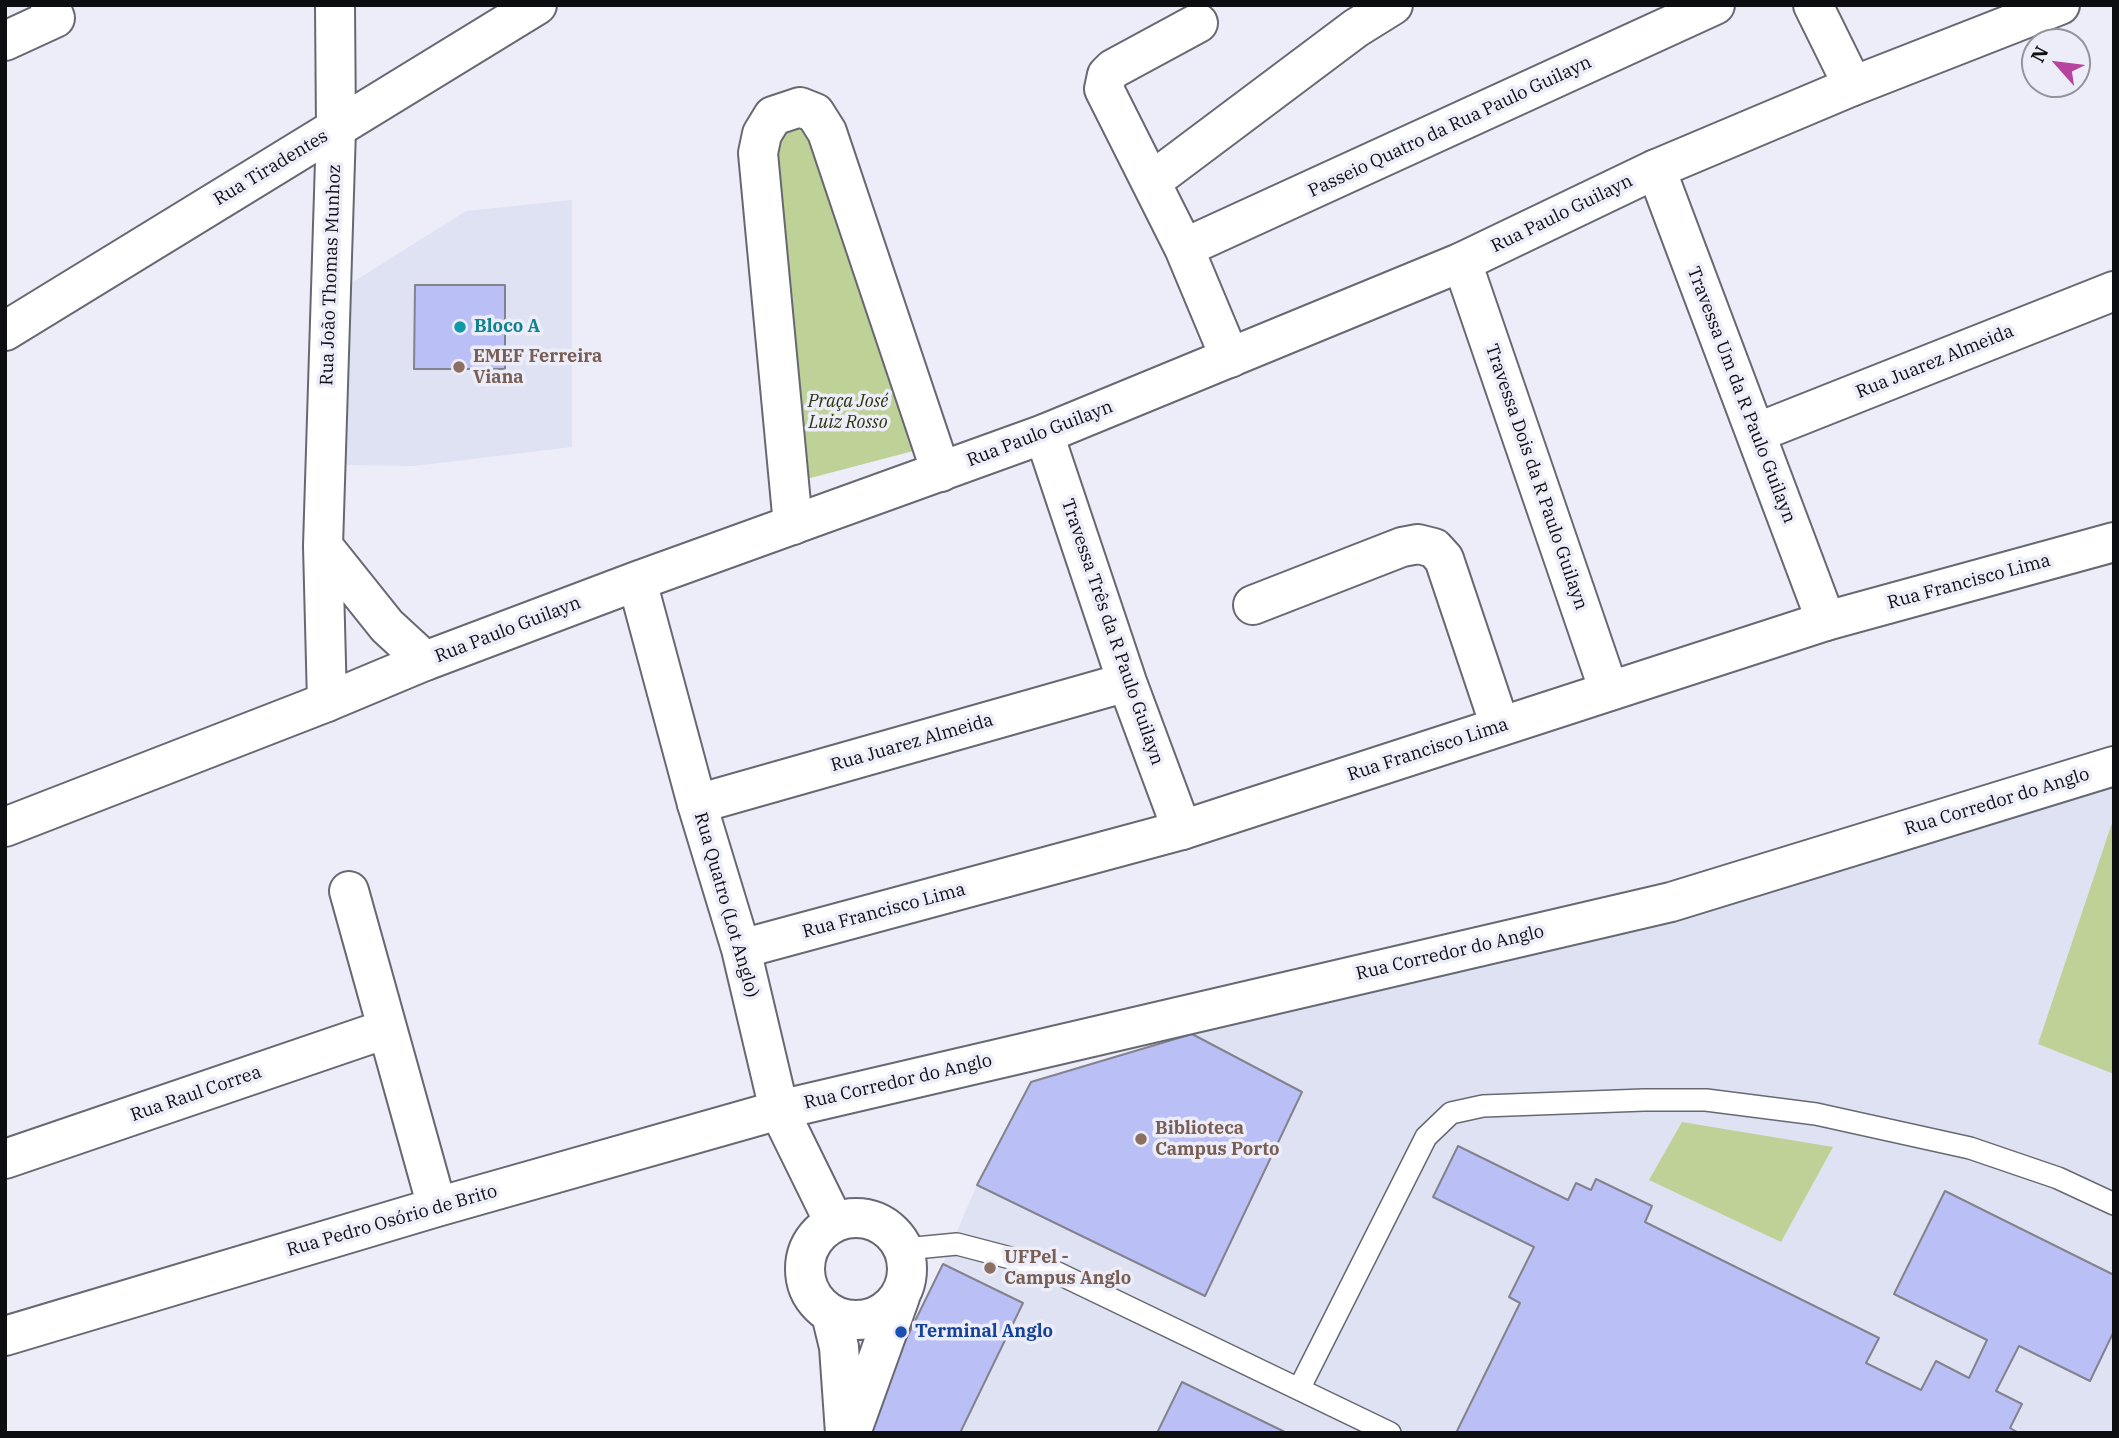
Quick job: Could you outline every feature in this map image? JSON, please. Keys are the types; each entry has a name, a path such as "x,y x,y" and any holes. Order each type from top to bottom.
{"street":[{"name":"Rua João Thomas Munhoz","path":"327,702 323,546 336,129 335,5"},
{"name":"Rua Tiradentes","path":"5,331 537,5"},
{"name":"Passeio Quatro da Rua Paulo Guilayn","path":"1184,248 1715,5"},
{"path":"1813,5 1853,86"},
{"name":"Rua Paulo Guilayn","path":"5,827 327,702 425,661 637,581 1044,434 1462,262 1656,169 1853,86 2060,5"},
{"path":"1152,181 1389,6"},
{"path":"5,41 53,12"},
{"path":"1198,23 1113,69 1107,75 1104,89 1184,248 1230,358"},
{"path":"793,525 758,153 762,134 773,116 800,107 816,113 827,132 941,472"},
{"name":"Travessa Um da R Paulo Guilayn","path":"1656,169 1826,621"},
{"name":"Travessa Dois da R Paulo Guilayn","path":"1462,262 1609,691"},
{"name":"Rua Juarez Almeida","path":"1756,433 2114,291"},
{"name":"Travessa Três da R Paulo Guilayn","path":"1044,434 1127,682 1182,830"},
{"name":"Rua Francisco Lima","path":"741,949 1182,830 1826,621 2113,542"},
{"path":"1253,605 1402,547 1418,544 1434,548 1444,559 1500,726"},
{"path":"323,546 387,626 425,661"},
{"name":"Rua Quatro (Lot Anglo)","path":"637,581 697,804 741,949 779,1110 834,1222"},
{"name":"Rua Juarez Almeida","path":"697,804 1127,682"},
{"name":"Rua Corredor do Anglo","path":"779,1110 1671,902 2114,766"},
{"path":"349,891 437,1207"},
{"name":"Rua Raul Correa","path":"5,1159 386,1029"},
{"name":"Rua Pedro Osório de Brito","path":"5,1336 437,1207 779,1110"},
{"path":"851,1433 907,1282 905,1250 883,1224 867,1218 850,1217 834,1222 820,1232 810,1246 805,1261 805,1276 810,1292 819,1305 831,1314 846,1320 876,1317 900,1297"},
{"path":"831,1314 839,1347 845,1433"}],"lane":[{"path":"1299,1389 1426,1138 1451,1113 1483,1106 1706,1100 1816,1114 1970,1148 2058,1178 2114,1204"},
{"path":"905,1250 957,1244 1045,1267 1390,1433"}],"shaded area":[{"name":"EMEF Ferreira Viana","path":"572,200 572,447 414,466 345,465 345,287 466,211"},
{"path":"2114,771 2114,1433 860,1433 943,1264 977,1185 1031,1082"}],"green space":[{"name":"Praça José Luiz Rosso","path":"809,124 917,450 799,481 775,152 787,130"},
{"path":"2114,817 2114,1074 2038,1044"},
{"path":"1682,1122 1833,1147 1781,1242 1649,1180"}],"building":[{"name":"Bloco A","path":"415,285 505,285 505,369 414,369"},
{"name":"Biblioteca Campus Porto","path":"1192,1034 1302,1092 1205,1296 977,1185 1031,1082"},
{"path":"1458,1146 1568,1200 1576,1183 1591,1190 1596,1179 1652,1206 1645,1222 1879,1338 1866,1363 1921,1390 1936,1361 1969,1378 1987,1340 1894,1294 1945,1191 2114,1275 2114,1331 2090,1381 2019,1346 1996,1391 2022,1404 2010,1428 2019,1433 1460,1433 1457,1431 1520,1303 1509,1297 1534,1247 1433,1197"},
{"path":"943,1264 1023,1303 960,1433 860,1433"},
{"path":"1182,1382 1287,1433 1157,1433"}],"place":[{"name":"Bloco A","path":"460,327"},
{"name":"EMEF Ferreira Viana","path":"459,367"},
{"name":"Biblioteca Campus Porto","path":"1141,1139"},
{"name":"UFPel - Campus Anglo","path":"990,1268"},
{"name":"Terminal Anglo","path":"901,1332"}]}
